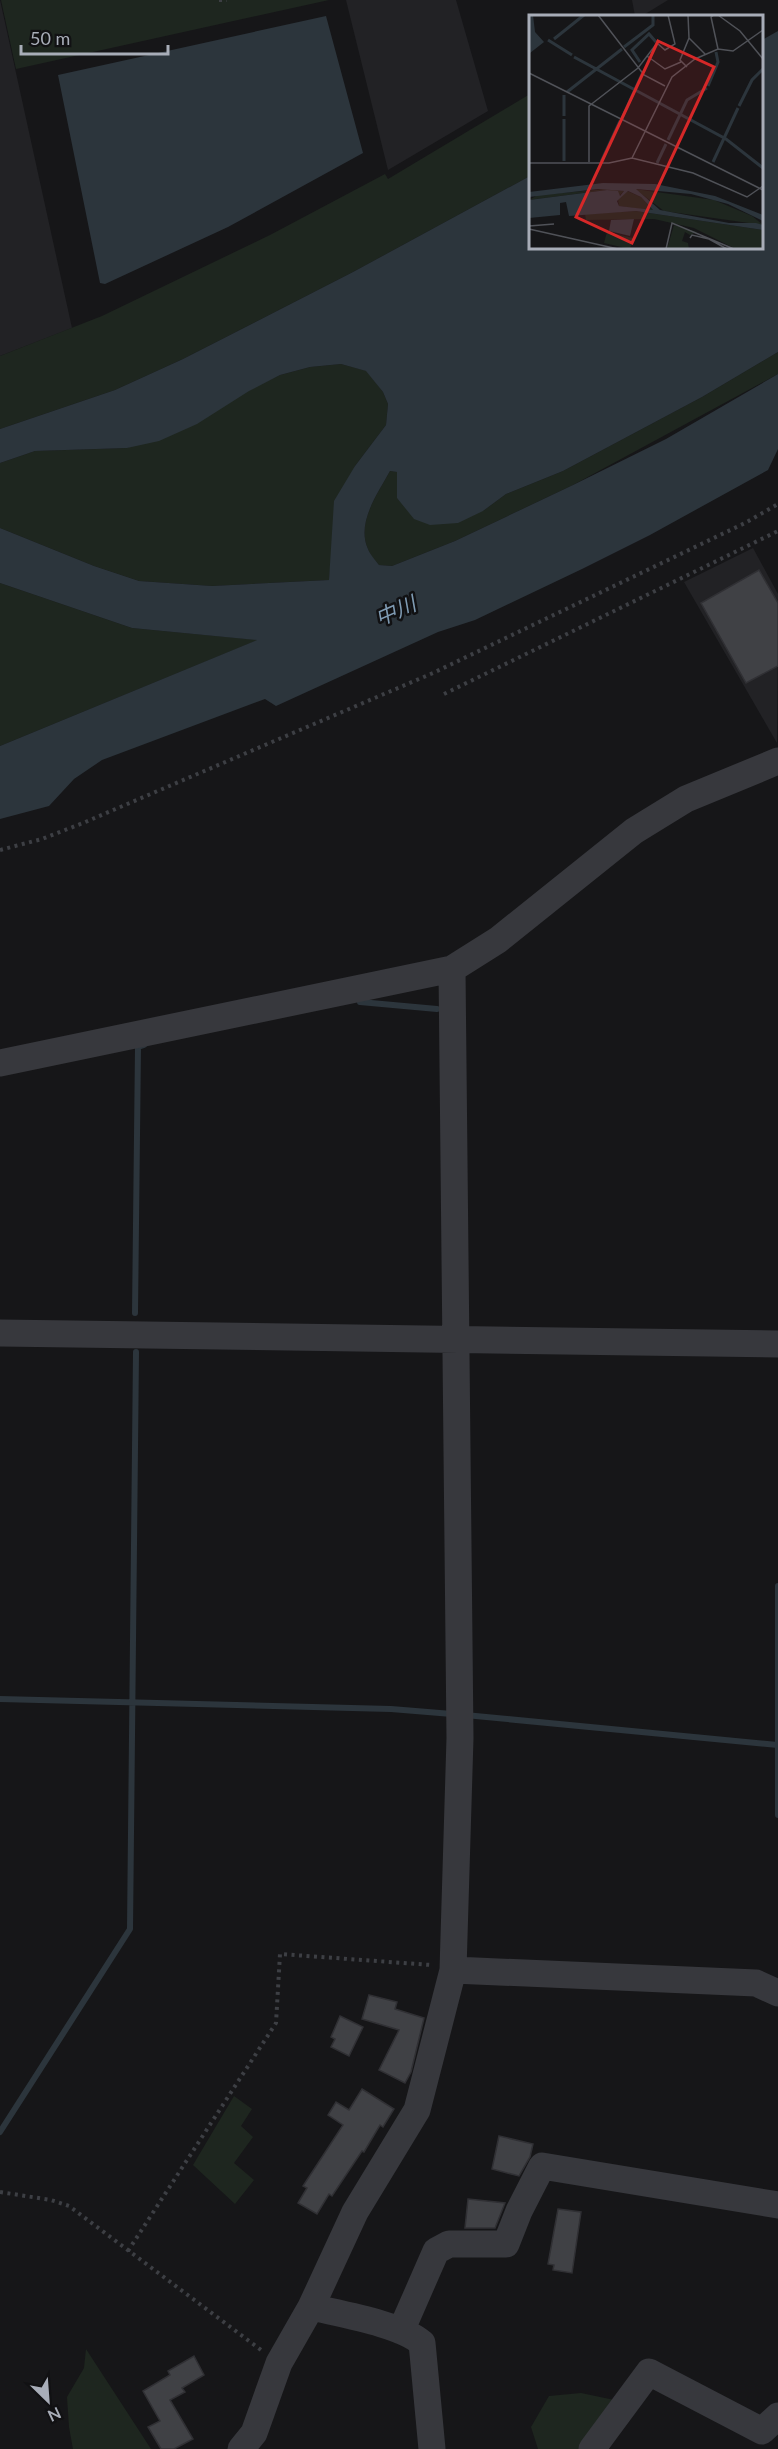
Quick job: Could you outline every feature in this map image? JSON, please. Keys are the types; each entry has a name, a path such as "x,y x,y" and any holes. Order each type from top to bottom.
{"street":[{"path":"0,1063 452,969 498,939 634,831 686,799 778,761"},
{"path":"241,2449 254,2433 279,2363 311,2307 355,2212 417,2110 453,1970 460,1715 452,969"},
{"path":"0,1333 778,1344"},
{"path":"453,1970 756,1983 778,1994"},
{"path":"401,2331 436,2252 449,2244 506,2244 519,2211 542,2166 778,2205"},
{"path":"311,2307 401,2331 416,2337 422,2343 432,2449"},
{"path":"592,2449 649,2372 762,2431 778,2416"}],"path":[{"path":"219,0 227,0"},
{"path":"0,850 42,839 83,823 433,673 745,524 778,504"},
{"path":"444,694 778,531"},
{"path":"128,2251 276,2023 280,1954 423,1963 453,1970"},
{"path":"0,2192 51,2200 69,2206 279,2363"}],"shaded area":[{"path":"0,0 72,328 0,356"},
{"path":"1,0 329,0 16,69"},
{"path":"346,0 456,0 488,111 388,170"},
{"path":"632,0 668,0 644,15 635,15"},
{"path":"529,95 529,177 353,272 183,359 115,390 0,429 0,356 102,316 270,235 385,174 388,179"},
{"path":"778,352 778,374 573,485 455,541 392,566 379,565 369,551 365,539 367,519 370,508 390,471 397,472 397,498 483,511 506,494 563,471 702,397"},
{"path":"341,364 367,371 383,392 388,404 386,425 355,466 332,549 329,580 212,586 139,581 94,566 0,528 0,463 35,451 127,448 280,375 310,367"},
{"path":"753,548 778,594 777,743 684,582"},
{"path":"0,583 132,628 258,640 0,746"},
{"path":"234,2096 252,2109 241,2126 253,2137 234,2163 254,2180 235,2204 193,2165"},
{"path":"86,2349 151,2449 73,2449 67,2397 84,2368"},
{"path":"581,2393 619,2401 584,2449 538,2449 531,2427 549,2396"}],"water":[{"path":"326,16 363,153 228,227 105,284 100,283 58,75"},
{"name":"中川","path":"778,31 778,352 702,397 563,471 506,494 483,511 458,523 430,525 414,519 397,498 397,472 390,471 370,508 365,539 369,551 379,565 392,566 455,541 666,439 778,374 778,449 768,470 650,535 475,620 438,632 276,706 265,699 102,760 74,779 49,806 0,819 0,746 257,640 132,628 0,583 0,528 94,566 139,581 212,586 329,580 334,501 355,466 386,425 388,404 383,392 366,371 341,364 310,367 280,375 249,391 197,424 159,441 127,448 35,451 0,463 0,429 115,390 183,359 353,272 529,177 529,249 763,249 763,39"}],"building":[{"path":"759,570 778,603 778,666 746,683 701,603"},
{"path":"369,1995 397,2002 395,2009 424,2018 411,2072 405,2083 379,2070 399,2030 362,2019"},
{"path":"340,2016 363,2027 349,2056 331,2047 335,2039 331,2037"},
{"path":"362,2089 394,2109 383,2127 380,2125 364,2152 362,2151 332,2196 329,2194 317,2214 298,2203 307,2188 303,2186 343,2125 328,2115 336,2102 349,2110"},
{"path":"499,2136 533,2144 530,2157 519,2176 492,2169"},
{"path":"468,2199 505,2203 495,2228 465,2228"},
{"path":"558,2209 581,2212 572,2273 553,2270 554,2265 548,2264"},
{"path":"194,2356 204,2375 182,2388 185,2392 170,2400 193,2439 174,2449 161,2449 148,2427 160,2421 143,2391 170,2375 168,2371"}],"waterway":[{"path":"360,1002 437,1009"},
{"path":"135,1313 138,1047 144,1045"},
{"path":"0,2132 130,1929 136,1352"},
{"path":"778,1586 778,1815"},
{"path":"0,1699 391,1709 452,1714"},
{"path":"465,1715 778,1745"}]}
